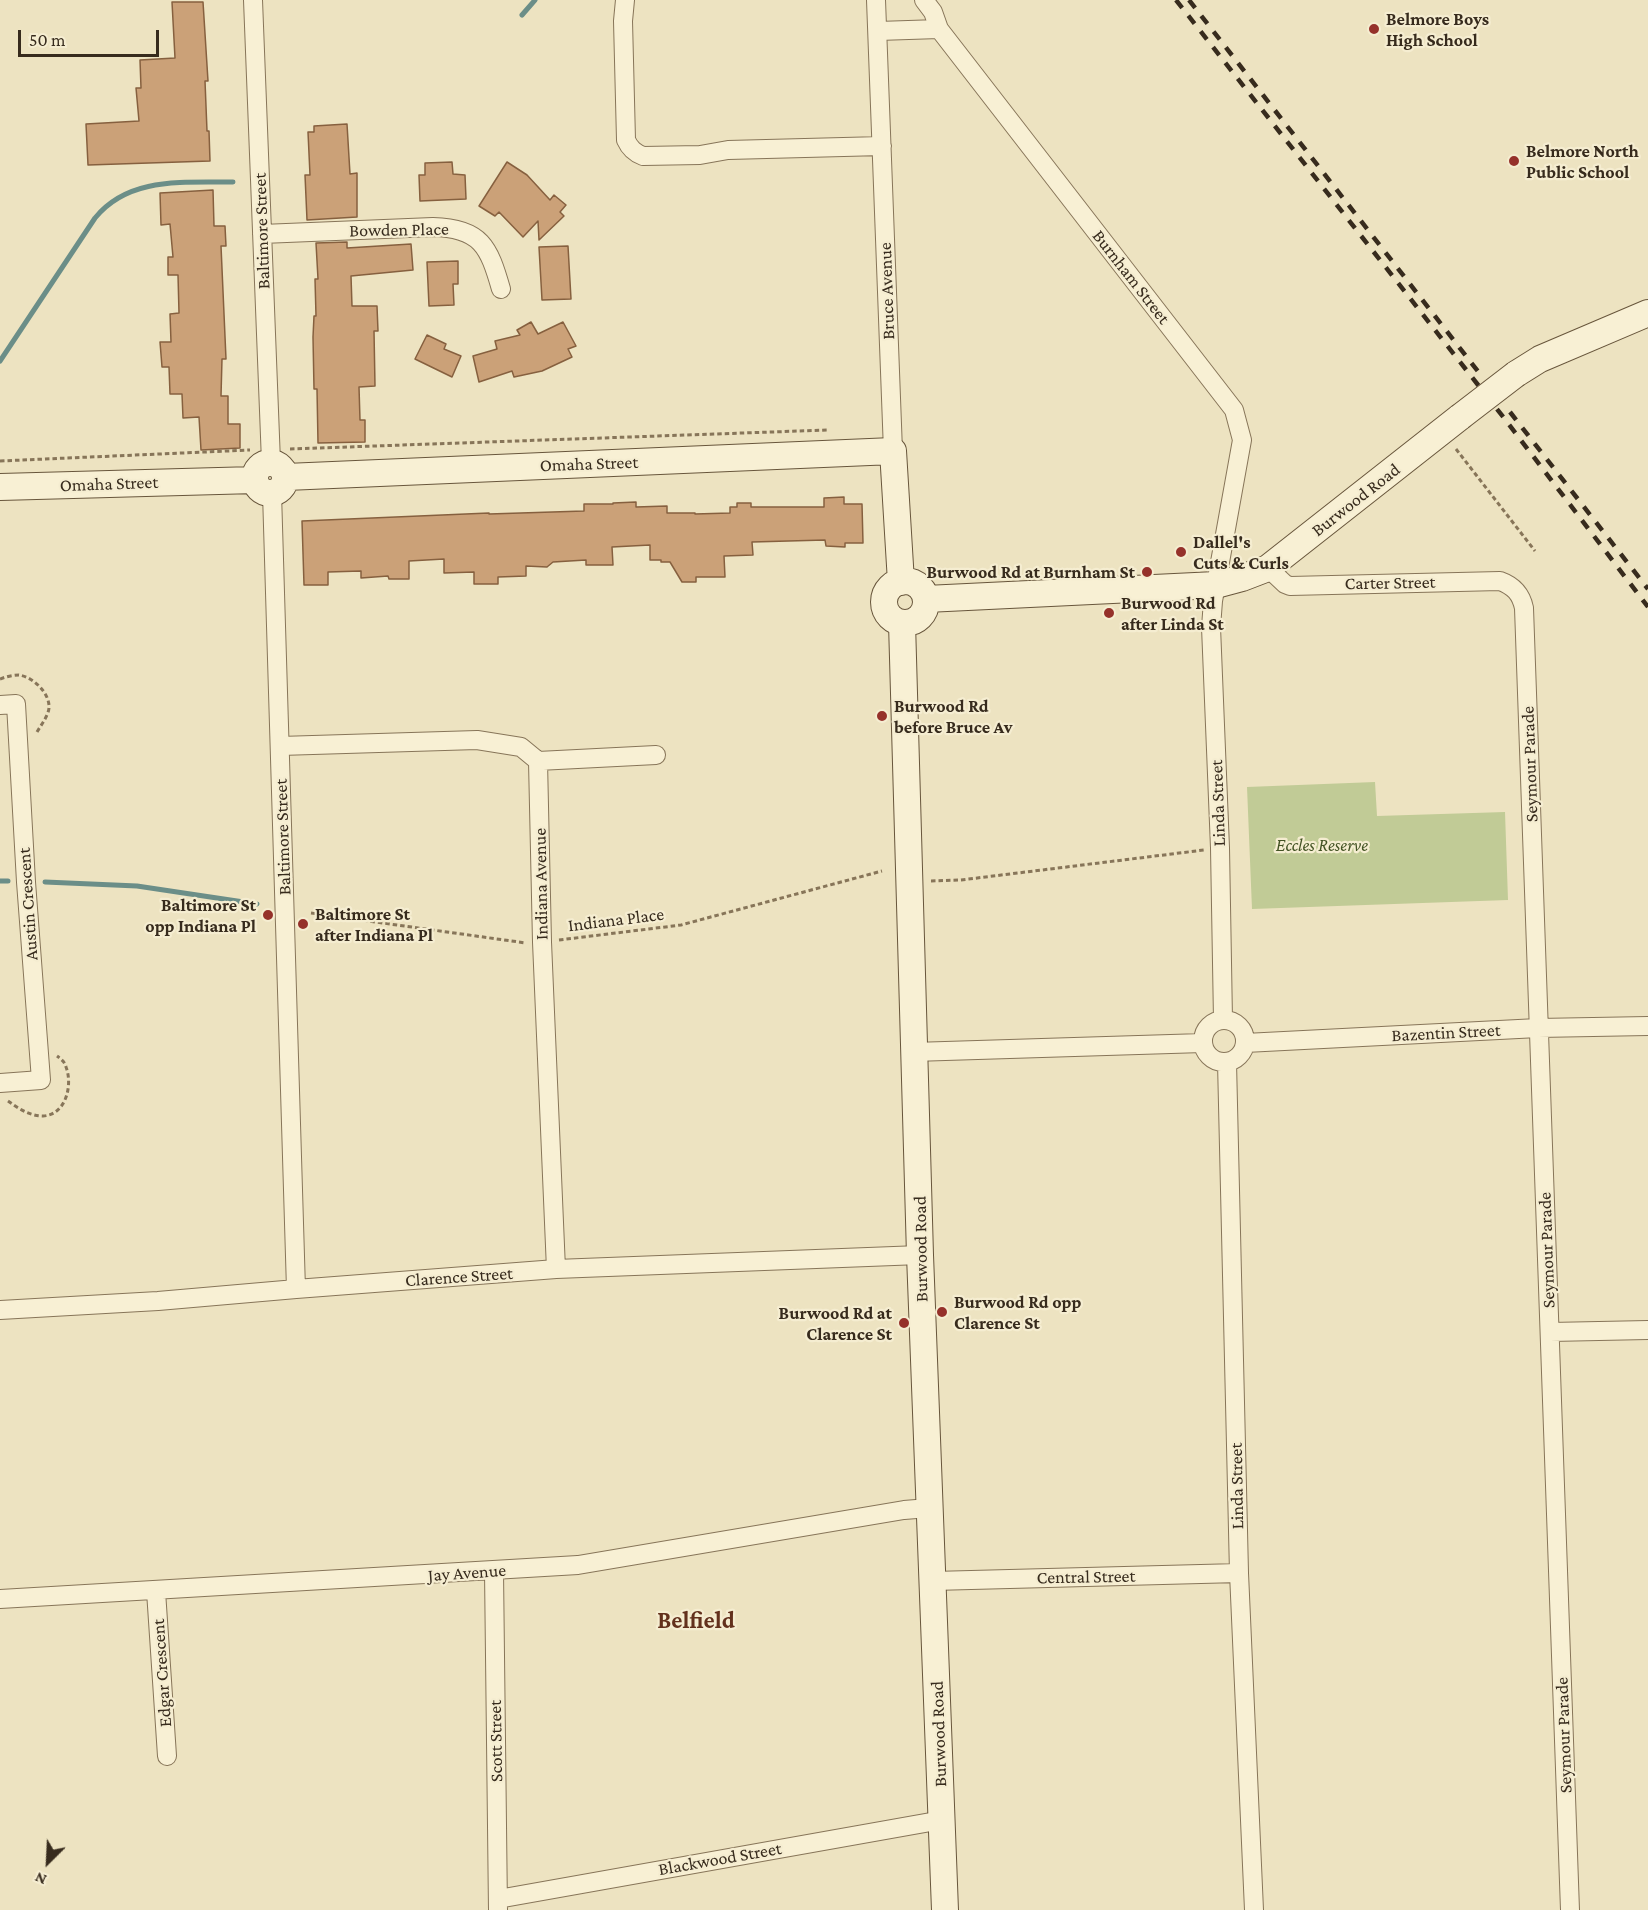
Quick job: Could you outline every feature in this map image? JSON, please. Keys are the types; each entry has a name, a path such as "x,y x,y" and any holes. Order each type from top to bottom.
{"main road":[{"name":"Burwood Road","path":"926,599 1216,585 1268,568 1516,374 1540,359 1648,313"},
{"name":"Omaha Street","path":"0,487 271,469 893,451"},
{"name":"Bruce Avenue","path":"893,451 901,582"},
{"path":"901,582 918,585 925,595 924,611 915,621 902,623 890,617 884,604 887,592 892,586 901,582"},
{"name":"Burwood Road","path":"902,623 913,1052 945,1910"}],"street":[{"name":"Baltimore Street","path":"254,0 296,1289"},
{"path":"625,0 623,21 626,140 633,151 638,154 684,156 728,150 882,146"},
{"name":"Bruce Avenue","path":"876,0 893,451"},
{"name":"Burnham Street","path":"924,0 933,12 939,29 1234,410 1242,440 1216,585"},
{"path":"878,31 939,29"},
{"name":"Bowden Place","path":"262,234 433,227 459,230 472,235 488,252 494,262 501,289"},
{"name":"Carter Street","path":"1268,568 1290,586 1500,581 1509,584 1517,591"},
{"name":"Linda Street","path":"1216,585 1211,627 1220,848 1223,1020"},
{"name":"Seymour Parade","path":"1517,591 1522,598 1524,608 1570,1910"},
{"name":"Austin Crescent","path":"0,705 16,704 26,882 41,1080 0,1083"},
{"path":"280,746 477,740 521,747 538,761 656,755"},
{"name":"Indiana Avenue","path":"538,761 542,942 556,1269"},
{"path":"1223,1020 1240,1027 1245,1043 1240,1055 1227,1062 1214,1059 1209,1055 1203,1042 1204,1035 1211,1025 1223,1020"},
{"name":"Bazentin Street","path":"1245,1043 1648,1026"},
{"path":"913,1052 1203,1042"},
{"name":"Linda Street","path":"1227,1062 1239,1573 1254,1910"},
{"name":"Clarence Street","path":"0,1310 158,1301 556,1269 920,1255"},
{"path":"1550,1332 1648,1330"},
{"name":"Jay Avenue","path":"0,1599 578,1565 904,1510 929,1508"},
{"name":"Scott Street","path":"494,1571 498,1904"},
{"name":"Central Street","path":"933,1581 1239,1573"},
{"name":"Edgar Crescent","path":"156,1591 167,1756"},
{"name":"Blackwood Street","path":"498,1904 942,1820"}],"path":[{"path":"0,461 271,469 832,430"},
{"path":"1451,443 1535,551"},
{"path":"931,881 961,880 1220,848"},
{"name":"Indiana Place","path":"311,913 521,944 681,926 882,871"}],"green space":[{"name":"Eccles Reserve","path":"1375,782 1377,816 1505,812 1508,900 1252,909 1247,787"}],"building":[{"path":"172,2 203,2 210,161 88,165 86,124 139,121 136,88 141,88 140,60 175,58"},
{"path":"347,124 350,174 357,173 357,217 307,220 305,175 310,175 308,132 314,132 314,126"},
{"path":"452,162 453,174 465,175 466,199 420,201 419,175 425,175 425,163"},
{"path":"507,162 527,175 550,200 554,195 566,205 560,212 564,216 539,240 538,221 523,237 499,212 495,216 479,206"},
{"path":"213,190 214,226 225,226 226,246 221,246 226,359 222,359 221,396 228,396 228,424 240,424 240,448 201,450 199,417 183,418 182,394 170,394 169,367 162,367 160,342 171,342 170,314 179,313 178,275 168,275 168,257 173,257 170,224 161,225 160,193"},
{"path":"347,242 347,248 411,244 413,270 351,276 352,306 377,306 378,331 374,331 375,386 359,387 360,420 365,420 365,442 318,443 313,337 314,316 316,316 315,279 318,279 316,243"},
{"path":"568,246 571,299 542,300 539,247"},
{"path":"458,261 458,284 453,284 454,305 429,306 427,262"},
{"path":"531,322 538,334 563,322 576,346 568,349 572,357 542,371 514,377 512,371 479,382 473,356 497,349 495,341 520,335 517,330"},
{"path":"427,335 446,344 444,349 461,356 452,377 415,359"},
{"path":"844,497 844,504 862,504 863,543 845,543 845,547 826,546 825,540 752,542 753,555 724,556 725,577 696,577 696,582 682,582 670,562 650,560 650,545 612,547 613,565 586,565 586,560 553,562 547,567 526,566 526,576 498,577 498,584 474,584 474,572 444,573 444,559 409,561 409,579 389,579 388,576 361,578 361,571 328,572 328,585 304,585 302,521 584,511 584,504 636,502 636,507 667,506 667,513 730,513 730,507 737,507 737,503 751,503 751,507 824,507 824,498"}],"waterway":[{"path":"522,15 535,0"},
{"path":"0,361 95,218 109,204 141,188 177,183 233,182"},
{"path":"0,881 8,881"},
{"path":"45,882 137,886 257,904"}],"railway":[{"path":"1176,0 1504,418 1648,607"},
{"path":"1189,0 1480,374"},
{"path":"1510,412 1648,589"}],"place":[{"name":"Belmore Boys High School","path":"1374,29"},
{"name":"Belmore North Public School","path":"1514,161"},
{"name":"Dallel's Cuts & Curls","path":"1181,552"},
{"name":"Burwood Rd at Burnham St","path":"1147,572"},
{"name":"Burwood Rd after Linda St","path":"1109,613"},
{"name":"Burwood Rd before Bruce Av","path":"882,716"},
{"name":"Baltimore St opp Indiana Pl","path":"268,915"},
{"name":"Baltimore St after Indiana Pl","path":"303,924"},
{"name":"Burwood Rd opp Clarence St","path":"942,1312"},
{"name":"Burwood Rd at Clarence St","path":"904,1323"}],"district":[{"name":"Belfield","path":"696,1621"}]}
